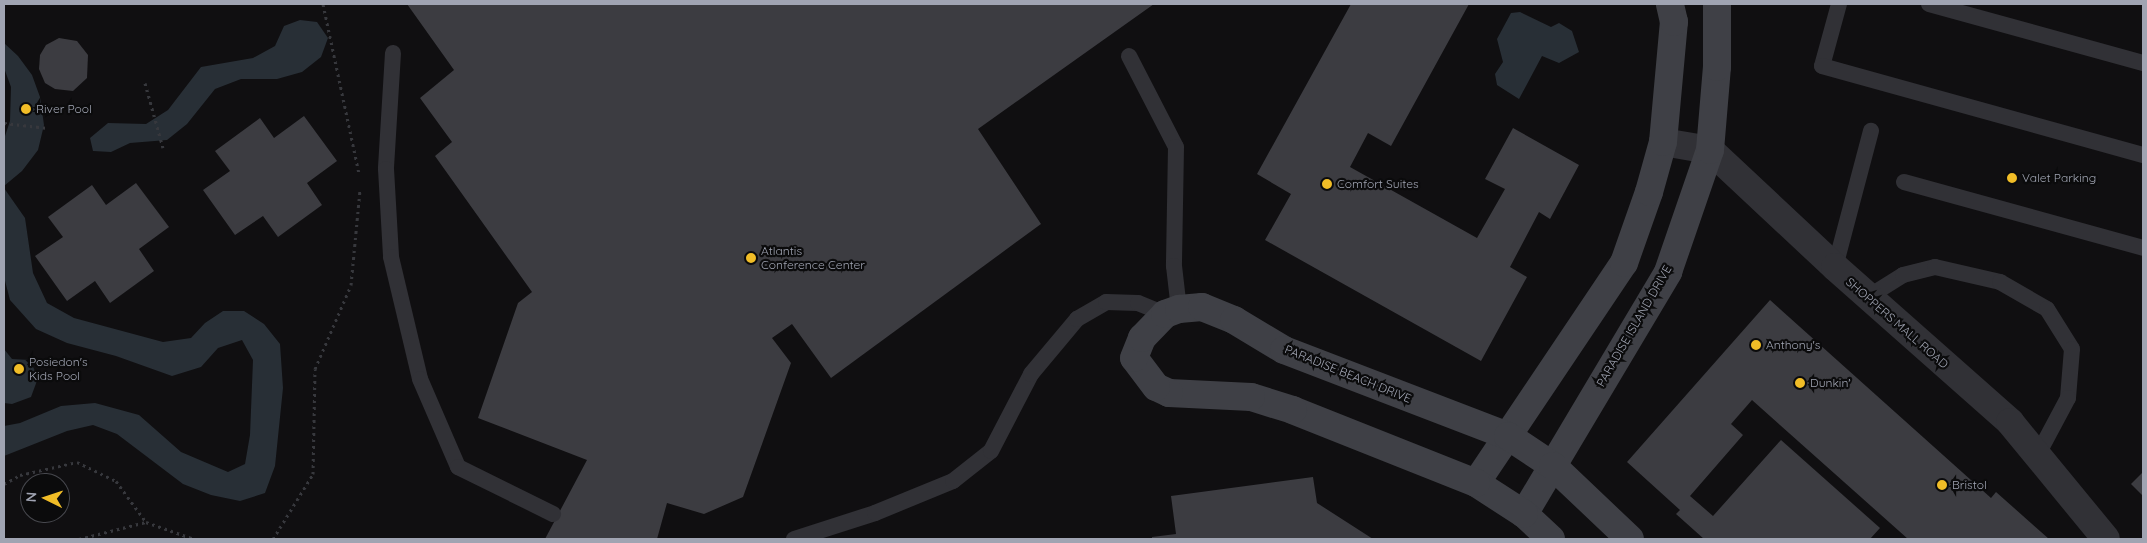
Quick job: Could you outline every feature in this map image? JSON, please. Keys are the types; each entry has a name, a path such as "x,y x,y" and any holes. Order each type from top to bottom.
{"street":[{"path":"1476,483 1624,263 1649,192 1663,142 1674,22 1670,4"},
{"name":"PARADISE ISLAND DRIVE","path":"1524,514 1668,272 1710,150 1717,67 1717,4"},
{"path":"1663,142 1710,150"},
{"name":"SHOPPERS MALL ROAD","path":"1710,150 1834,268 2010,422 2106,539"},
{"name":"PARADISE BEACH DRIVE","path":"1172,312 1202,307 1234,320 1284,350 1508,436 1553,466 1630,539"},
{"path":"1172,312 1142,338 1134,358 1156,387 1169,393 1251,397 1294,410 1476,483 1524,514 1551,539"}],"lane":[{"path":"1840,4 1822,66 2143,156"},
{"path":"1929,4 2143,63"},
{"path":"393,53 386,169 391,257 420,379 458,467 553,514"},
{"path":"794,539 875,513 953,481 992,451 1031,374 1078,320 1099,306 1106,302 1138,303 1172,312 1176,147 1129,56"},
{"path":"1834,268 1871,131"},
{"path":"1904,182 2143,248"},
{"path":"1868,297 1903,275 1935,267 2000,282 2047,309 2072,349 2068,398 2037,456"}],"path":[{"path":"273,539 313,474 315,369 351,285 361,181 324,4"},
{"path":"145,83 163,148"},
{"path":"4,123 48,128"},
{"path":"4,484 20,475 77,462 116,481 146,522"},
{"path":"79,539 146,522 194,539"}],"shaded area":[{"path":"1520,12 1551,27 1559,23 1572,31 1579,52 1559,63 1542,56 1519,99 1497,85 1495,74 1503,62 1497,39 1511,13"},
{"path":"300,20 317,22 328,38 321,57 302,72 277,79 241,79 215,89 187,124 167,140 130,143 111,152 93,151 90,138 108,123 146,124 168,110 201,67 253,58 275,46 284,26"},
{"name":"River Pool","path":"4,43 18,56 32,75 40,97 44,125 38,150 22,171 4,186 4,139 10,121 11,87 4,68"},
{"path":"4,188 25,218 33,273 47,303 74,318 163,342 191,338 205,323 223,311 244,311 264,324 280,344 283,388 275,466 265,493 240,501 211,495 183,484 117,434 93,425 67,431 4,456 4,426 20,423 61,406 95,403 139,415 181,452 228,472 245,464 250,435 253,360 242,340 218,348 201,367 172,376 116,356 67,343 36,329 10,300 4,277"},
{"name":"Posiedon's Kids Pool","path":"4,349 12,359 30,360 38,378 31,397 12,404 4,403"}],"building":[{"name":"Atlantis Conference Center","path":"407,4 1154,4 978,129 1041,224 831,378 792,324 772,338 791,363 743,497 704,514 667,503 657,539 545,539 587,460 478,418 518,303 532,292 435,156 452,142 420,98 454,70"},
{"name":"Comfort Suites","path":"1351,4 1469,4 1391,146 1368,133 1350,167 1477,238 1505,189 1485,179 1513,128 1579,165 1550,219 1539,212 1510,267 1527,277 1481,361 1265,240 1291,194 1257,174"},
{"path":"59,38 77,41 88,55 87,78 73,91 55,89 45,83 39,69 40,55 46,45"},
{"path":"304,116 337,161 307,183 322,205 278,237 263,216 235,235 203,190 230,171 215,151 260,118 274,138"},
{"path":"136,183 169,227 139,249 154,271 110,303 95,281 67,301 35,256 63,237 48,217 92,185 106,205"},
{"path":"1770,300 1991,498 1996,492 2049,539 1908,539 1752,400 1731,424 1743,435 1690,496 1713,516 1781,440 1880,528 1870,539 1704,539 1676,514 1680,510 1627,462"},
{"path":"2143,472 2143,496 2131,484"},
{"path":"1313,477 1317,503 1373,539 1152,539 1152,537 1176,534 1171,496"}],"place":[{"name":"River Pool","path":"26,109"},
{"name":"Valet Parking","path":"2012,178"},
{"name":"Comfort Suites","path":"1327,184"},
{"name":"Atlantis Conference Center","path":"751,258"},
{"name":"Anthony's","path":"1756,345"},
{"name":"Posiedon's Kids Pool","path":"19,369"},
{"name":"Dunkin'","path":"1800,383"},
{"name":"Bristol","path":"1942,485"}]}
